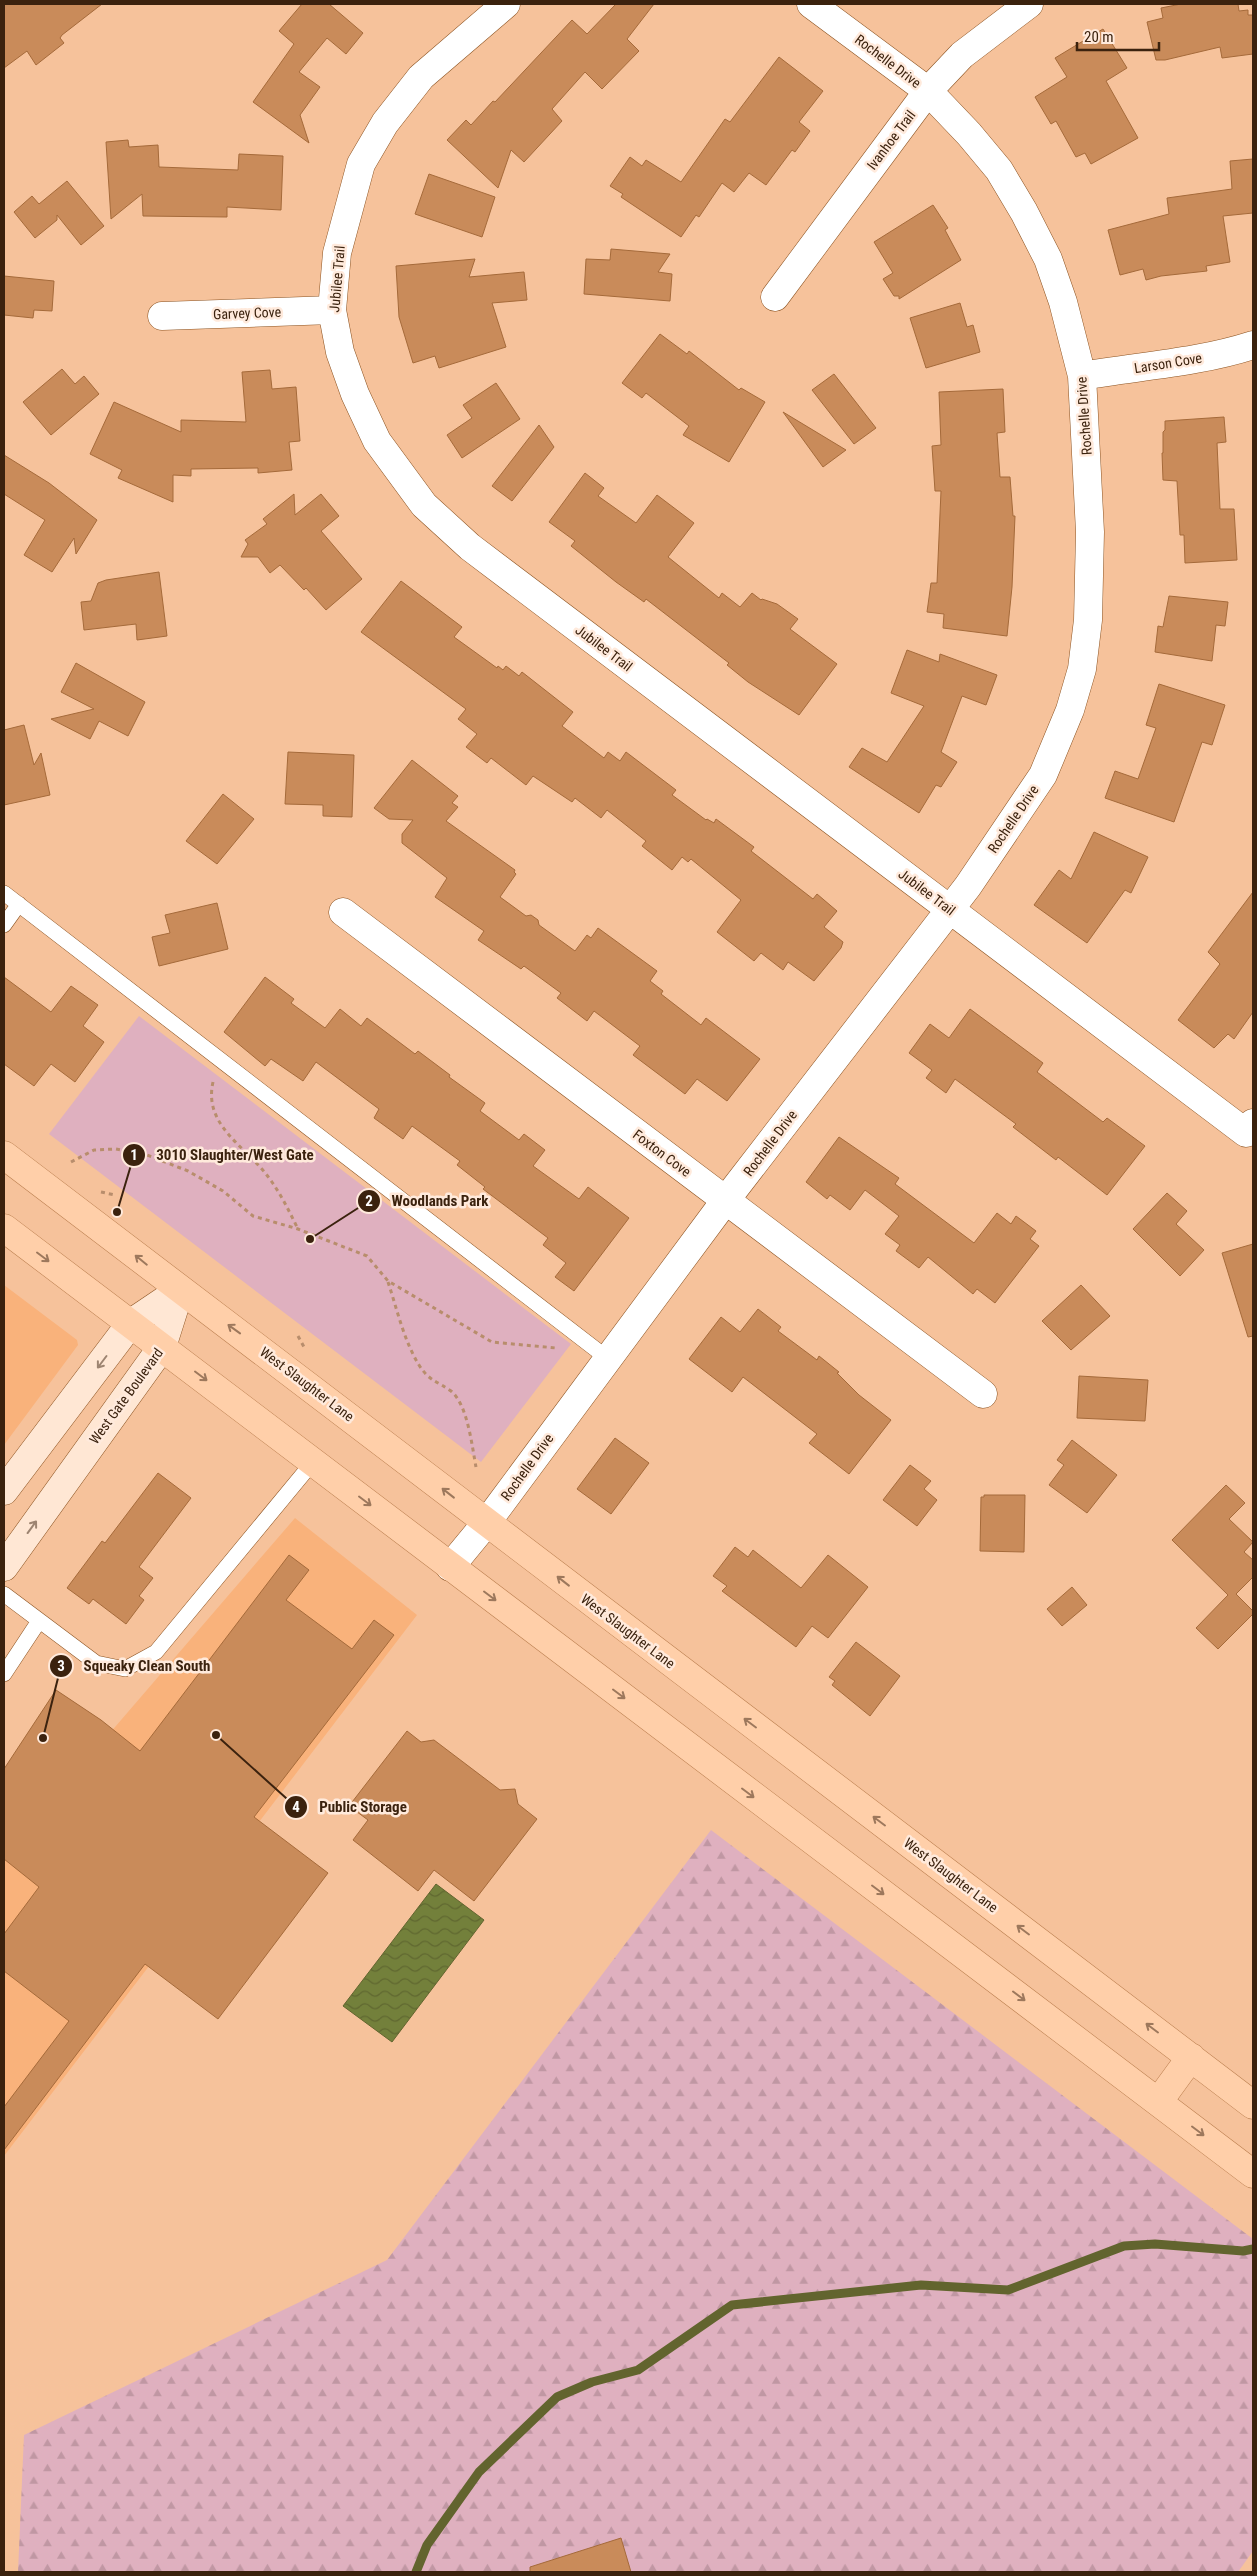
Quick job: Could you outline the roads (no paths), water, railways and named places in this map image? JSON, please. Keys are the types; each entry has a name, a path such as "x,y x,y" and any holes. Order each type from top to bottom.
{"main road":[{"name":"West Slaughter Lane","path":"4,1155 1253,2105"},
{"path":"4,1228 132,1323 450,1567 1159,2101 1253,2174"},
{"path":"4,1491 132,1323 180,1290"},
{"name":"West Gate Boulevard","path":"4,1567 162,1347 180,1290"},
{"path":"1159,2101 1191,2057"}],"street":[{"name":"Jubilee Trail","path":"506,4 421,77 385,123 361,164 337,253 332,310 340,352 355,394 377,441 424,505 470,546 1246,1133 1253,1123"},
{"name":"Rochelle Drive","path":"450,1567 486,1522 726,1201 950,909 1043,775 1070,710 1082,669 1088,620 1090,532 1082,376 1063,302 1048,259 1024,212 999,170 928,91 811,4"},
{"name":"Ivanhoe Trail","path":"774,298 928,91 962,55 1029,4"},
{"name":"Garvey Cove","path":"162,316 332,310"},
{"name":"Larson Cove","path":"1082,376 1165,366 1253,345"},
{"name":"Foxton Cove","path":"343,912 982,1394"}],"lane":[{"path":"4,893 607,1358"},
{"path":"4,925 19,904"},
{"path":"4,1594 96,1663 125,1669 156,1652 313,1462"},
{"path":"4,1674 40,1621"}],"water":[{"path":"436,1884 484,1920 392,2042 343,2006"}],"waterway":[{"path":"416,2572 427,2545 479,2472 557,2397 592,2382 638,2370 732,2305 921,2285 1008,2290 1124,2246 1155,2244 1243,2251 1253,2249"}],"place":[{"name":"3010 Slaughter/West Gate","path":"117,1212"},
{"name":"Woodlands Park","path":"310,1239"},
{"name":"Public Storage","path":"216,1735"},
{"name":"Squeaky Clean South","path":"43,1738"}]}
